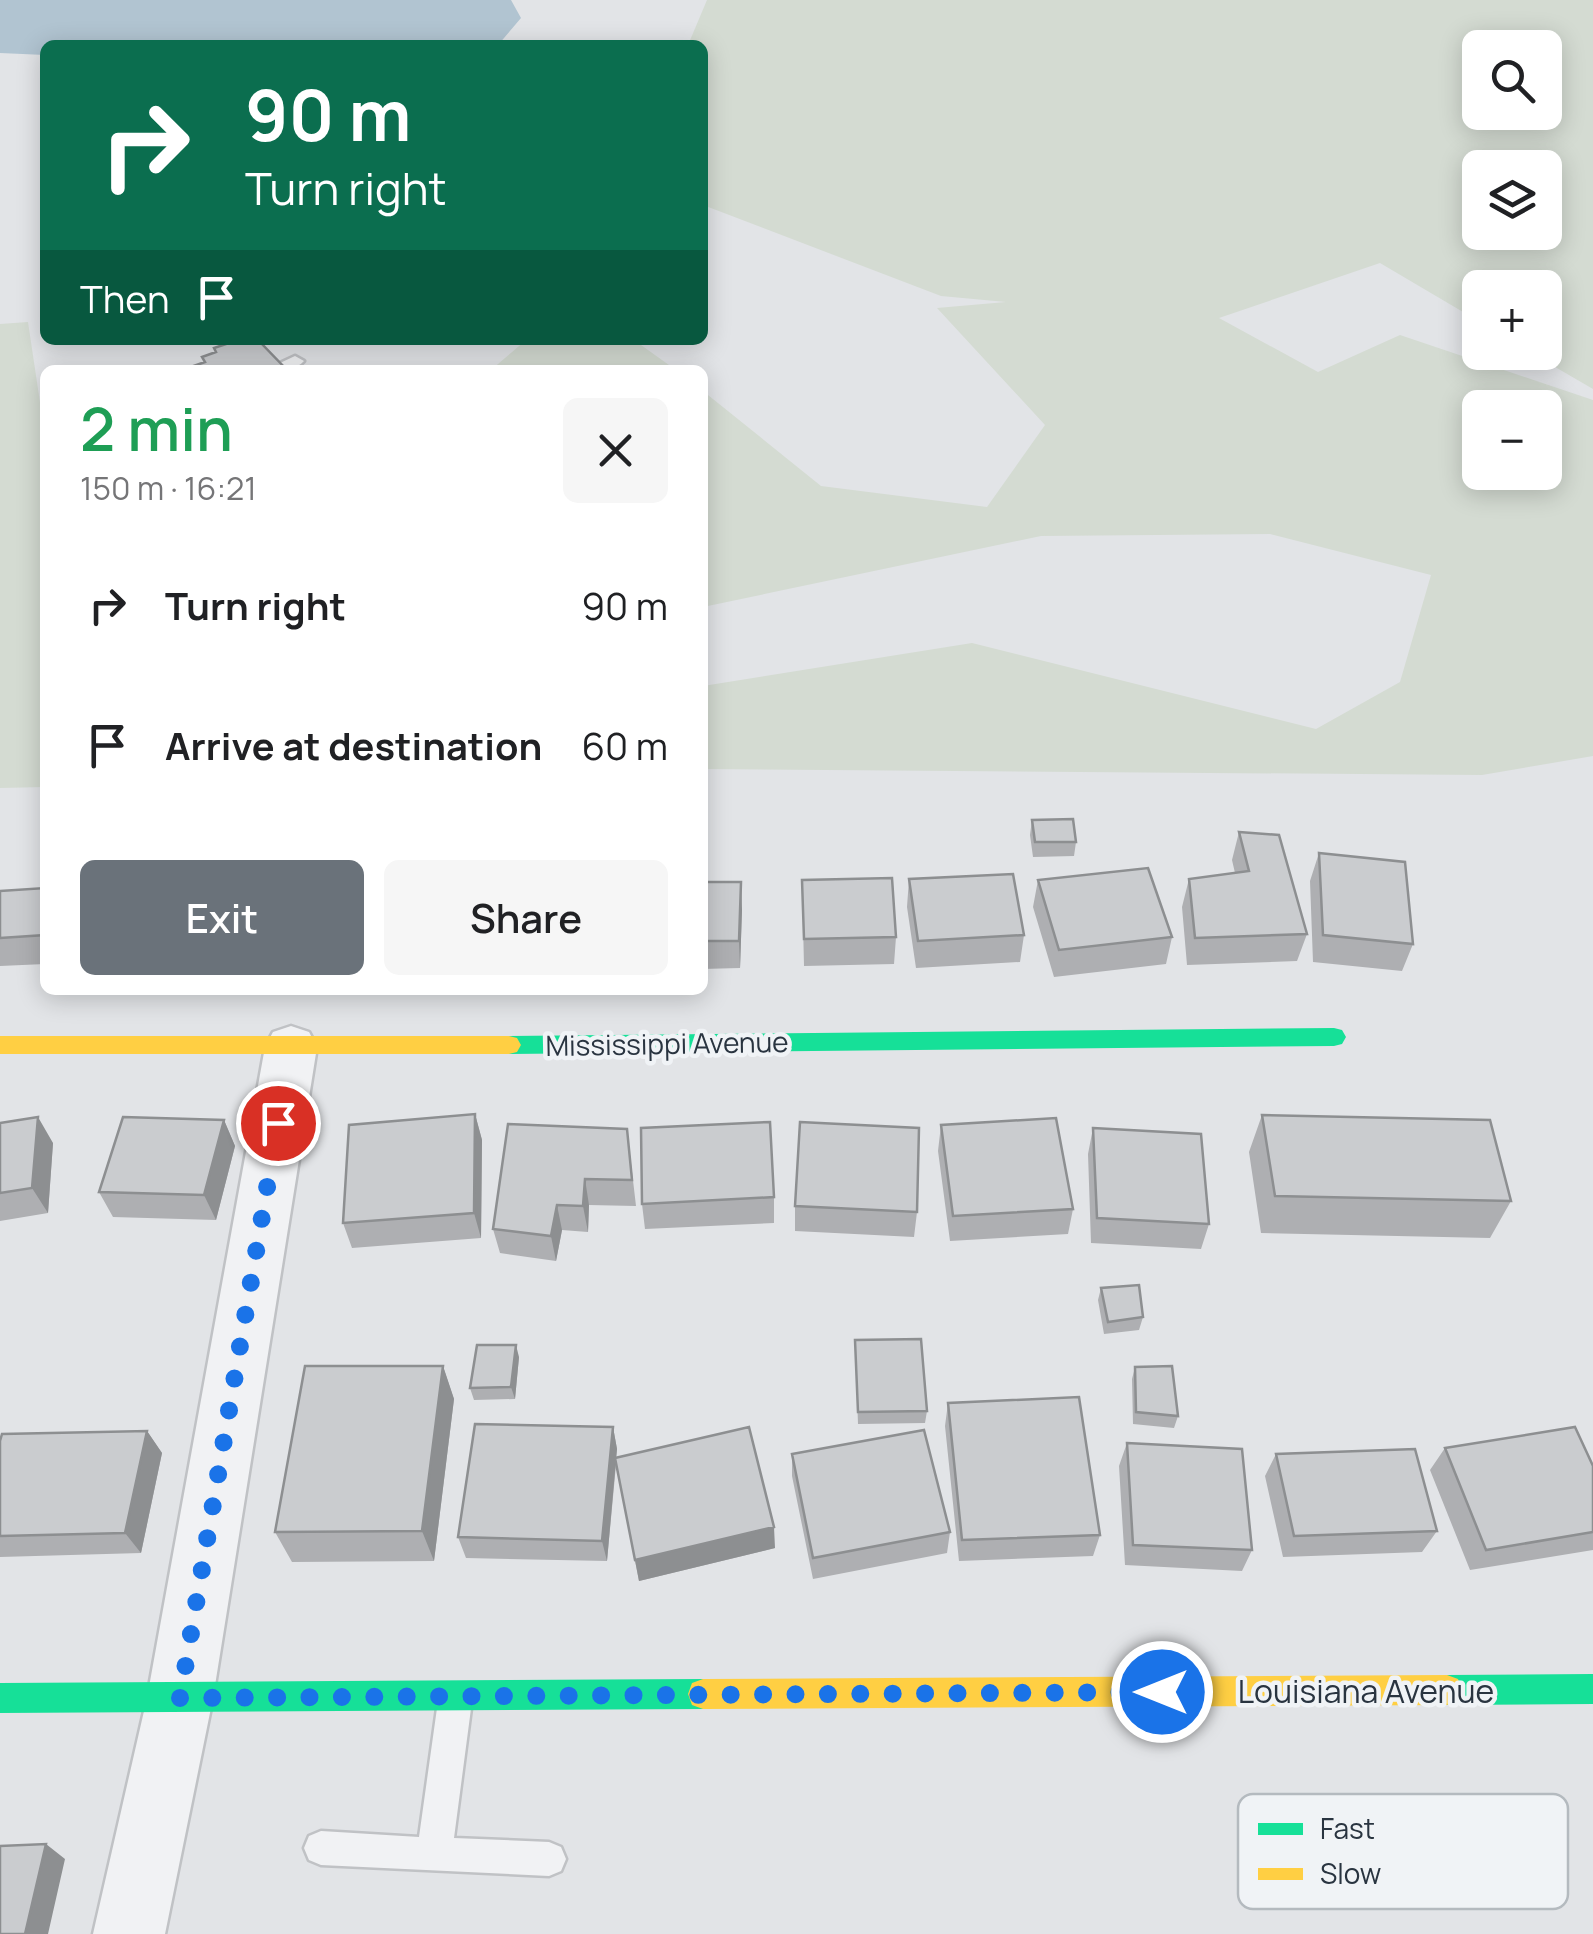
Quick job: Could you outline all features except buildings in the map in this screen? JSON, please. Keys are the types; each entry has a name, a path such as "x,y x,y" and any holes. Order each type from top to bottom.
{"street":[{"name":"Mississippi Avenue","path":"0,1045 1334,1036"},
{"path":"129,1934 180,1698 291,1046"},
{"name":"Louisiana Avenue","path":"0,1698 1593,1690"}],"lane":[{"path":"286,365 295,361"},
{"path":"434,1855 455,1696"},
{"path":"321,1848 549,1859"}],"shaded area":[{"path":"707,0 1593,0 1593,389 1560,370 1562,270 1462,270 1462,311 1380,263 1219,318 1318,372 1400,335 1462,356 1462,370 1504,370 1593,400 1593,756 1482,775 708,769 708,685 972,643 1316,729 1400,682 1431,575 1270,534 1041,536 708,606 708,395 821,486 987,507 1045,425 937,308 1006,302 941,296 708,207 708,40 690,40"},
{"path":"28,322 40,402 40,787 0,788 0,324"},
{"path":"520,345 641,345 669,365 497,365"}],"water":[{"path":"0,0 511,0 521,18 502,40 40,40 40,55 0,53"}],"traffic: fast":[{"path":"509,1045 1334,1037"},
{"path":"1447,1690 1593,1689"},
{"path":"0,1698 703,1694"}],"traffic: slow":[{"path":"0,1045 509,1045"},
{"path":"703,1694 1447,1690"}],"route":[{"path":"278,1123 180,1698 1162,1692"}]}
